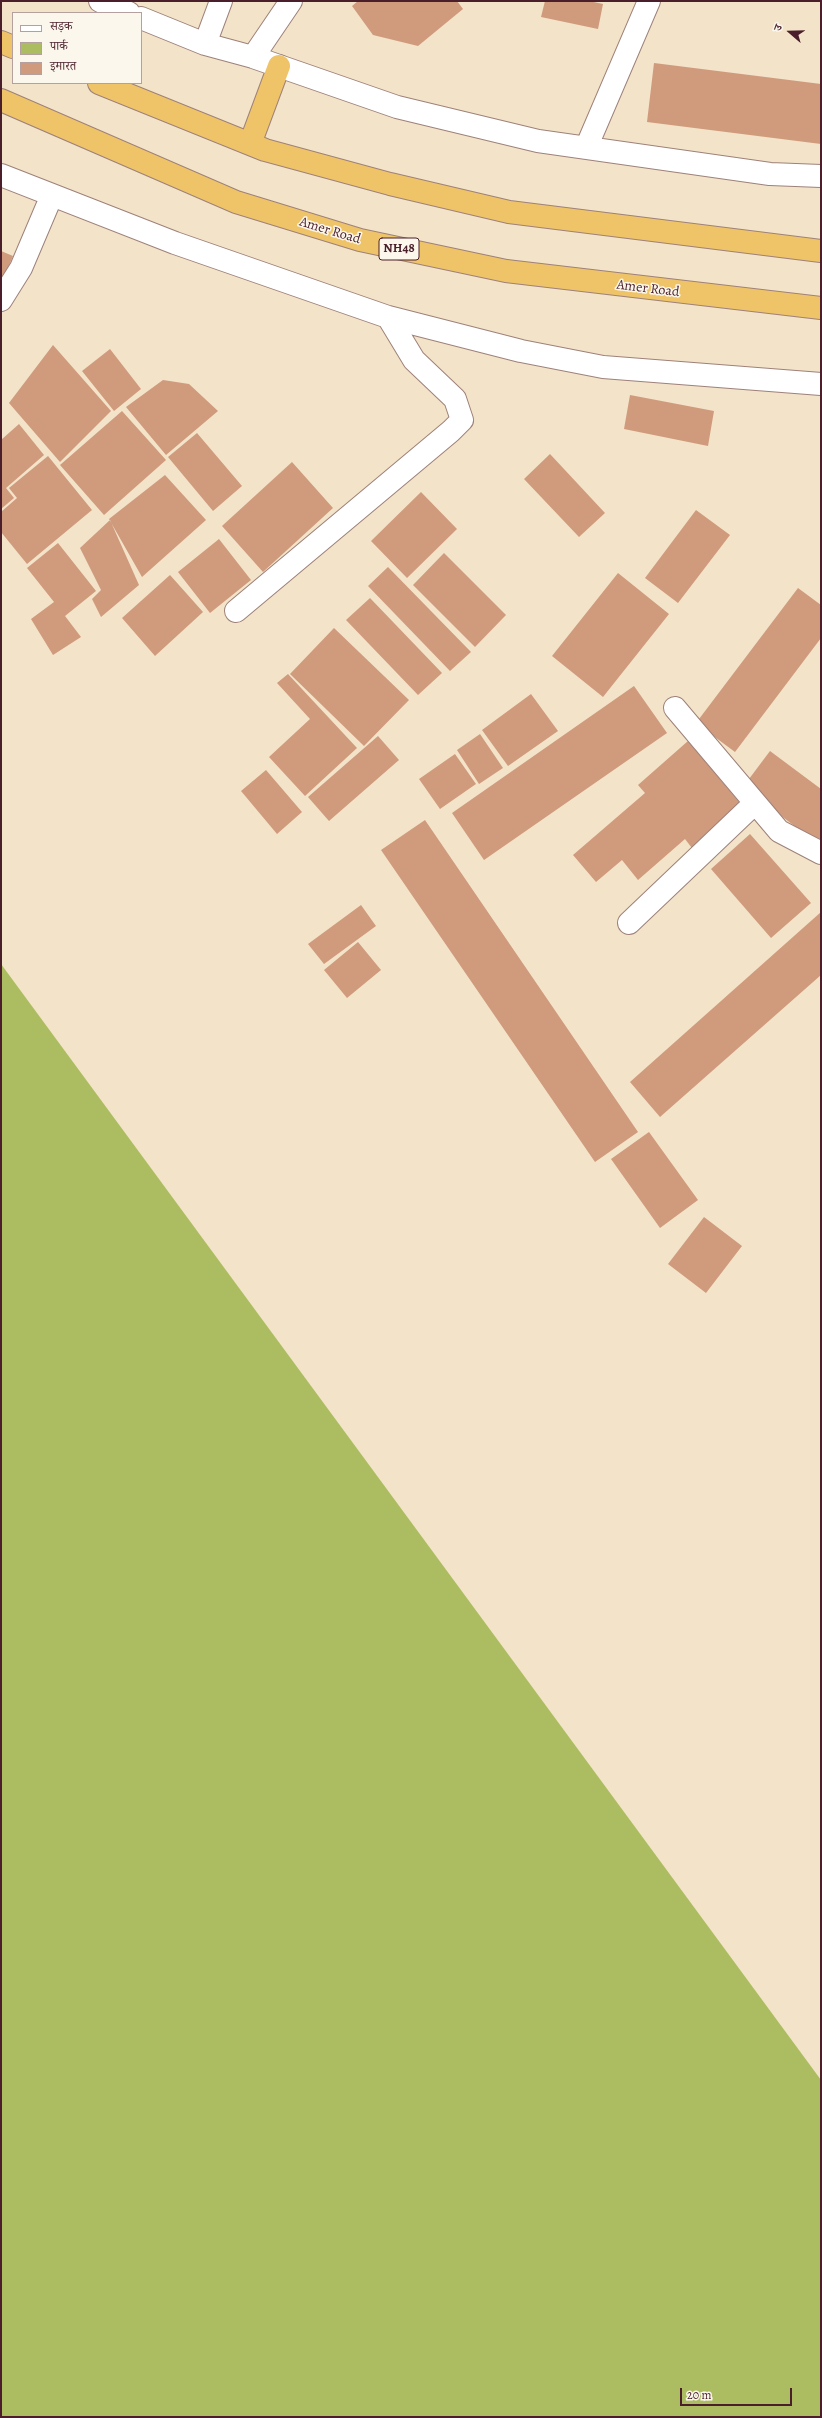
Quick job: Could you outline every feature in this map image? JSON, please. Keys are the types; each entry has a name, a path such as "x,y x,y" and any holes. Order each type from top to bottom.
{"highway":[{"path":"1,42 12,47"},
{"path":"250,144 280,66"},
{"path":"101,84 250,144 390,184 510,212 821,251"},
{"name":"Amer Road","path":"1,100 236,202 360,240 506,271 821,308"}],"street":[{"path":"100,1 127,12"},
{"path":"205,44 221,1"},
{"path":"253,57 291,1"},
{"path":"586,148 649,1"},
{"path":"142,18 205,44 253,57 397,107 538,141 770,174 821,176"},
{"path":"1,175 175,243 388,317 521,351 603,367 821,384"},
{"path":"1,300 21,268 52,195"},
{"path":"236,611 451,431 462,420 455,399 414,360 388,317"},
{"path":"675,708 779,831 821,853"},
{"path":"629,923 755,803"}],"green space":[{"path":"1,964 821,2080 821,2417 1,2417"}],"building":[{"path":"358,1 457,1 463,9 418,46 373,35 352,6"},
{"path":"545,1 589,1 603,4 598,29 541,17"},
{"path":"654,63 821,84 821,144 647,122"},
{"path":"1,251 13,256 1,284"},
{"path":"53,345 111,411 60,462 9,403"},
{"path":"110,349 141,389 114,411 82,371"},
{"path":"163,380 189,384 218,411 166,455 126,407"},
{"path":"630,395 714,411 708,446 624,429"},
{"path":"122,411 166,460 104,515 60,465"},
{"path":"19,424 44,455 6,488 14,498 1,509 1,440"},
{"path":"197,433 242,486 213,511 168,457"},
{"path":"550,454 605,513 579,537 524,479"},
{"path":"48,456 92,510 27,564 1,532 1,512 17,498 9,488"},
{"path":"292,462 333,508 263,572 222,526"},
{"path":"165,475 206,520 142,577 109,519"},
{"path":"421,492 457,529 407,578 371,541"},
{"path":"696,510 730,535 678,603 645,578"},
{"path":"110,520 139,585 101,617 92,599 101,590 80,548"},
{"path":"219,539 251,580 210,613 178,572"},
{"path":"58,543 96,591 65,616 81,637 53,655 31,619 54,602 27,568"},
{"path":"444,553 506,615 475,647 413,585"},
{"path":"388,567 471,652 450,671 368,586"},
{"path":"618,573 669,614 603,697 552,656"},
{"path":"170,575 203,612 155,656 122,618"},
{"path":"798,588 821,605 821,638 735,752 696,723"},
{"path":"370,598 442,673 418,695 346,620"},
{"path":"334,628 409,700 364,746 290,674"},
{"path":"288,674 357,748 305,796 269,757 310,719 277,683"},
{"path":"634,686 667,733 484,860 452,813"},
{"path":"531,694 558,731 508,766 482,730"},
{"path":"480,734 503,768 479,784 457,750"},
{"path":"378,736 399,760 329,821 308,797"},
{"path":"688,741 745,809 695,852 685,839 638,880 622,860 596,882 573,855 645,793 638,785"},
{"path":"770,751 821,789 821,846 743,787"},
{"path":"455,754 476,784 440,809 419,779"},
{"path":"266,770 302,812 277,834 241,791"},
{"path":"425,820 638,1132 595,1162 381,850"},
{"path":"750,834 811,903 771,938 711,869"},
{"path":"361,905 376,926 324,964 308,944"},
{"path":"821,912 821,975 660,1117 630,1082"},
{"path":"358,942 381,970 347,998 324,970"},
{"path":"649,1132 698,1200 660,1228 611,1159"},
{"path":"704,1217 742,1246 706,1293 668,1264"}]}
